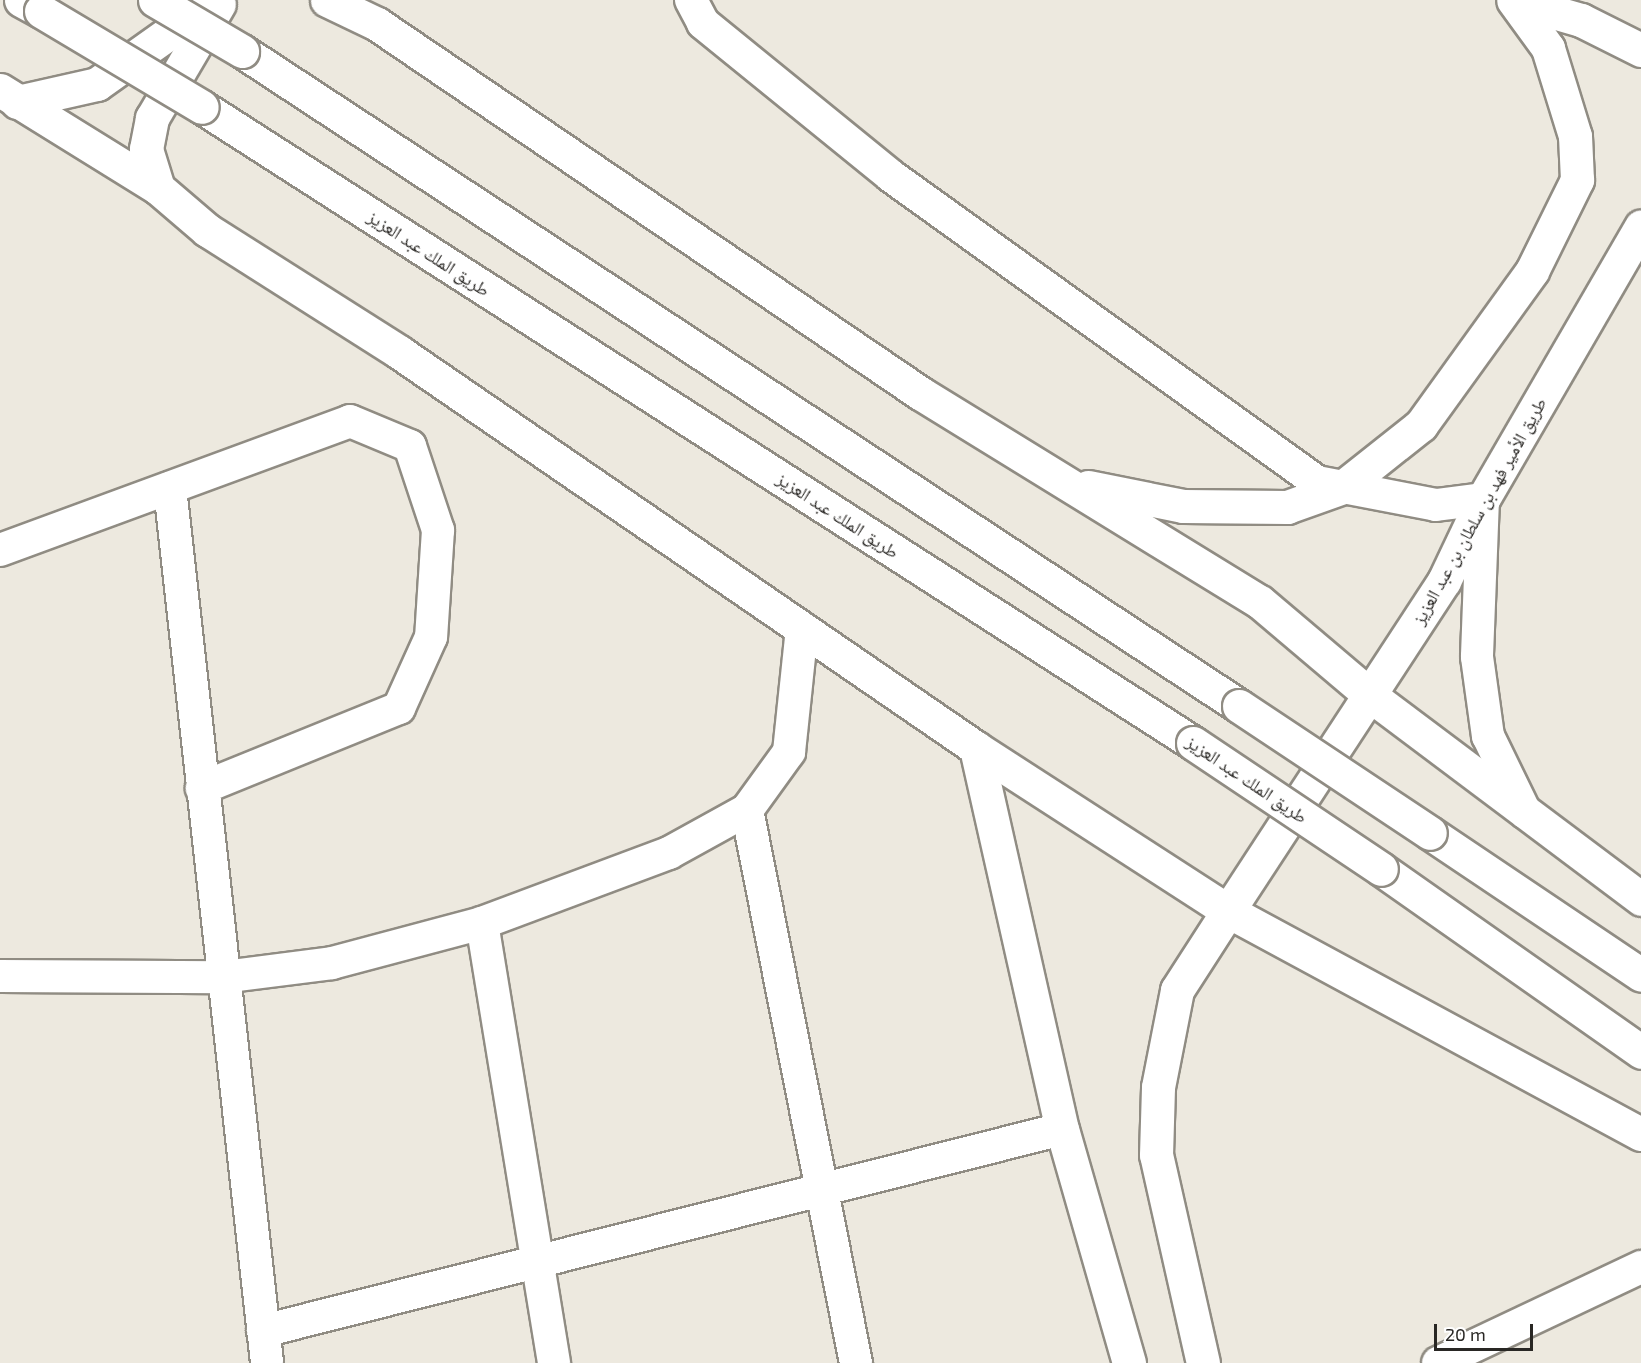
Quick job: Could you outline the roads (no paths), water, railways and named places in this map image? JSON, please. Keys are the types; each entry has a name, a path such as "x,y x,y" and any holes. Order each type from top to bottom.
{"street":[{"path":"155,0 242,51 1239,706 1641,975"},
{"path":"8,96 98,84 215,0"},
{"path":"158,188 146,149 152,118 221,0"},
{"path":"327,0 377,24 920,393 1260,602 1371,696 1641,899"},
{"path":"691,0 703,23 891,176 1317,482 1436,505 1483,499 1478,657 1488,736 1525,812"},
{"path":"1065,482 1183,506 1287,507 1343,487 1421,425 1532,271 1577,180 1575,136 1548,48 1514,1"},
{"path":"1514,1 1581,20 1641,50"},
{"name":"طريق الملك عبد العزيز","path":"31,6 202,107 1193,743 1381,869 1641,1052"},
{"path":"8,96 158,188 207,230 399,352 976,748 1228,911 1641,1134"},
{"name":"طريق الأمير فهد بن سلطان بن عبد العزيز","path":"1203,1363 1156,1155 1158,1086 1177,990 1444,581 1483,499 1641,226"},
{"path":"0,550 350,421 410,446 438,530 431,637 399,708 202,788"},
{"path":"170,488 267,1363"},
{"path":"0,976 223,977 332,963 482,923 669,853 747,810 789,752 802,629"},
{"path":"976,748 1062,1129 1128,1363"},
{"path":"747,810 856,1363"},
{"path":"482,923 554,1363"},
{"path":"263,1331 1062,1129"},
{"path":"1438,1363 1641,1267"}]}
